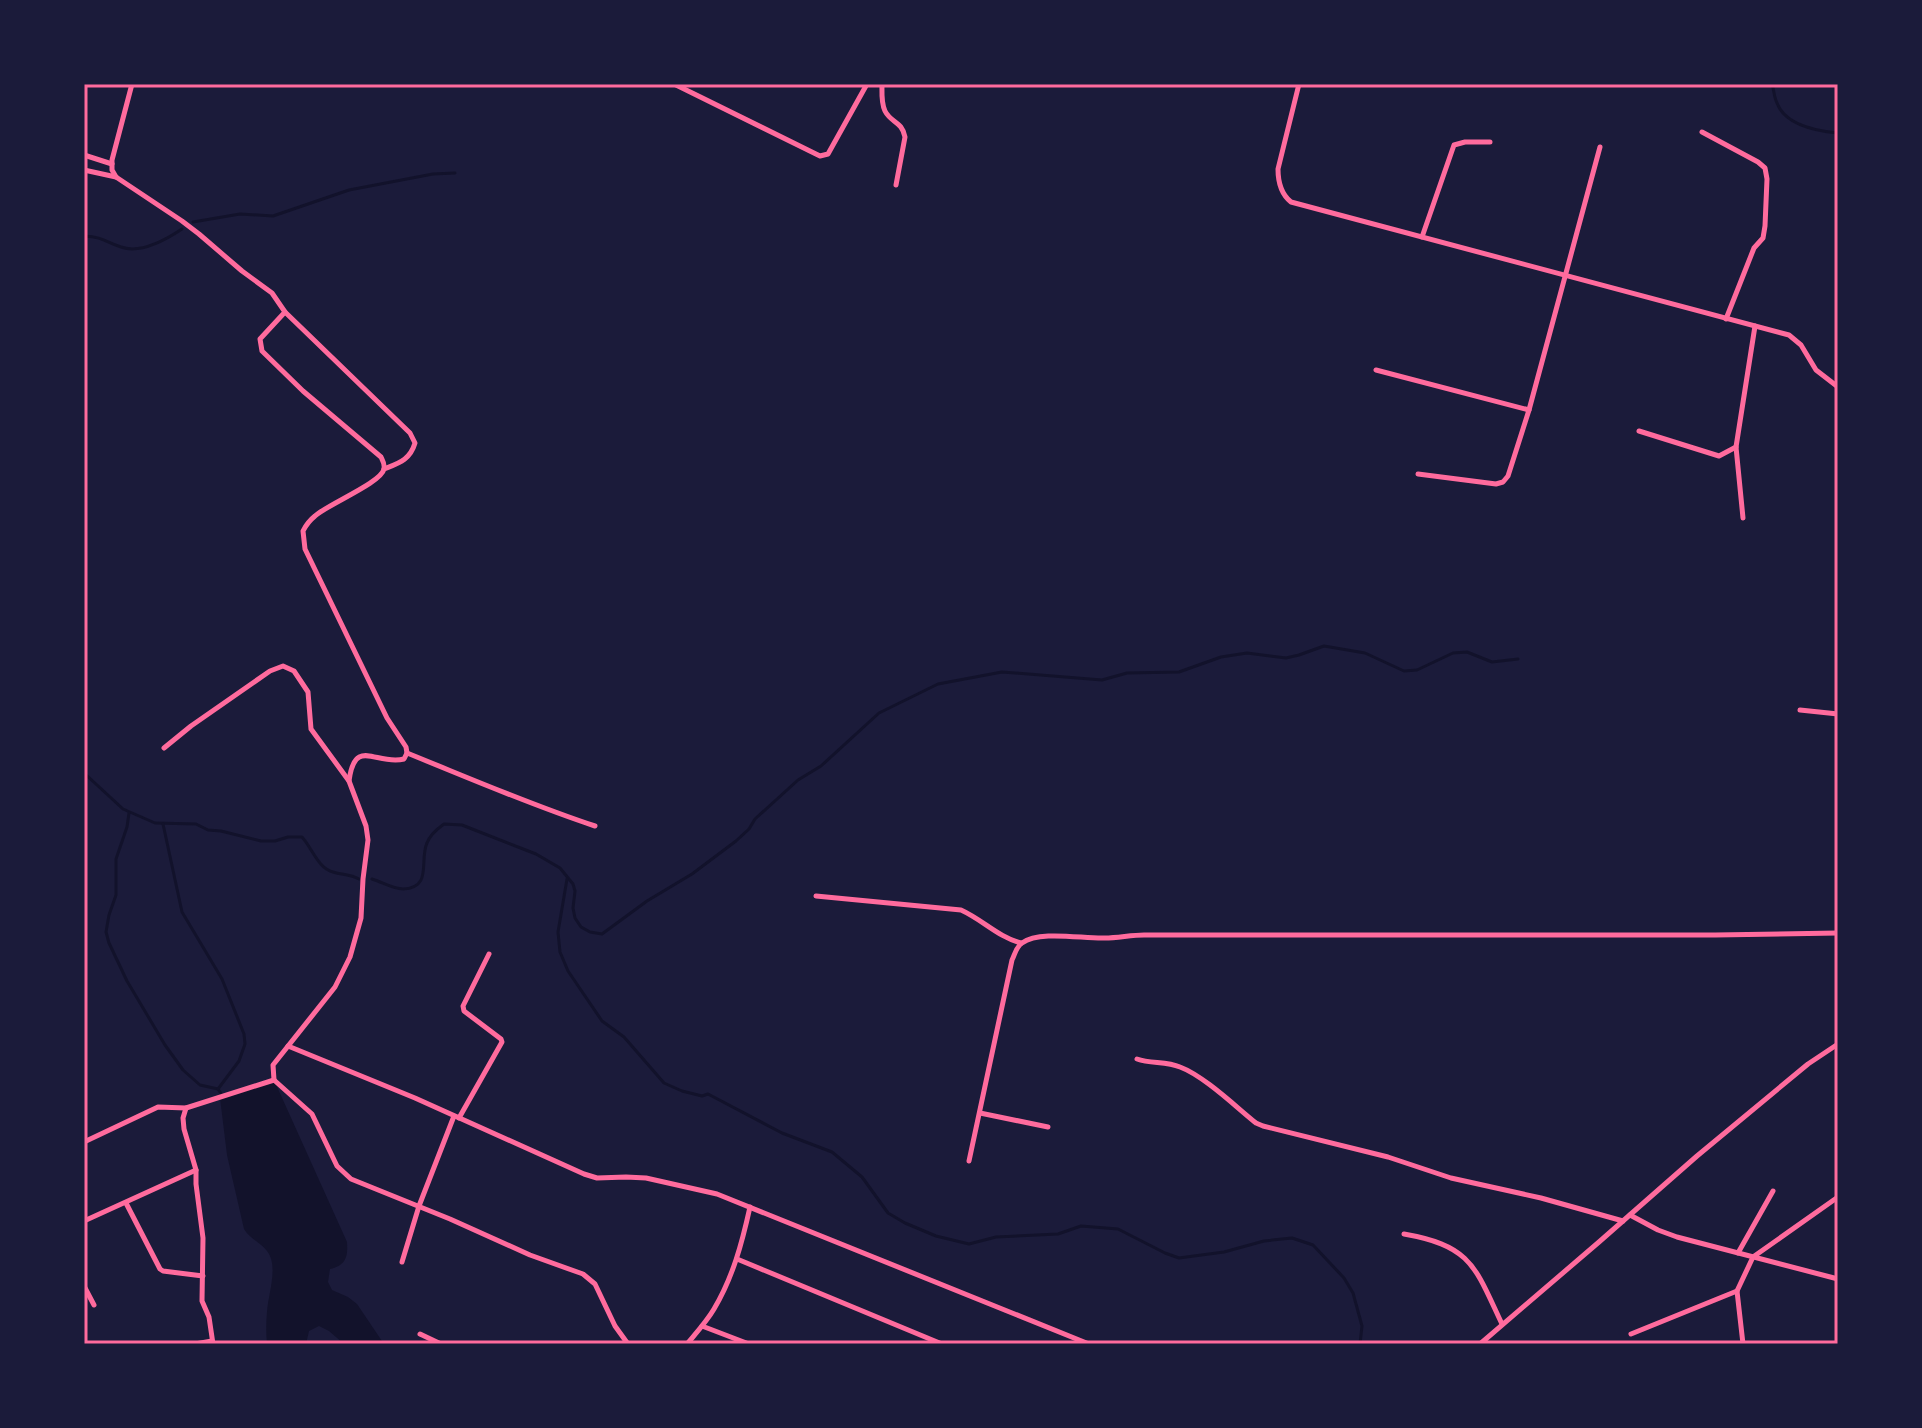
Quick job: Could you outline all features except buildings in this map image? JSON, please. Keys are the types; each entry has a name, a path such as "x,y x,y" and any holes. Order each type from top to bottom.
{"street":[{"path":"116,177 112,164 132,84"},
{"path":"674,84 820,156 828,154 867,84"},
{"path":"882,84 885,112 900,124 905,137 896,185"},
{"path":"1299,84 1278,169 1279,184 1284,196 1291,202 1789,335 1796,339 1816,370 1838,387"},
{"path":"1702,132 1758,162 1765,168 1767,179 1763,238 1754,248 1726,319"},
{"path":"1422,237 1454,145 1490,142"},
{"path":"1418,474 1496,484 1508,476 1529,410 1600,147"},
{"path":"84,155 112,164"},
{"path":"84,170 116,177 182,221 272,293 285,312 410,433 415,443 412,453 404,461 384,469 366,486 315,515 303,531 305,549 364,673 406,747 404,759 396,761 363,755 351,765 349,781"},
{"path":"285,312 260,339 262,351 303,391 381,457 384,469"},
{"path":"1743,518 1736,447 1755,326"},
{"path":"1376,370 1529,410"},
{"path":"1639,431 1719,456 1736,447"},
{"path":"164,748 270,671 283,666 294,671 308,692 311,729 349,781 368,840 361,918 350,957 335,987 273,1065 274,1080 312,1114 337,1166 351,1179 589,1278 628,1344"},
{"path":"1800,710 1838,714"},
{"path":"407,753 539,808 595,826"},
{"path":"816,896 961,910 1002,937 1022,943"},
{"path":"969,1161 1012,960 1022,943 1044,937 1838,933"},
{"path":"402,1262 419,1206 456,1117 502,1042 464,1011 463,1006 489,954"},
{"path":"1480,1344 1697,1156 1808,1064 1838,1044"},
{"path":"288,1046 367,1077 584,1174 597,1178 646,1178 717,1194 1089,1344"},
{"path":"1137,1059 1150,1063 1171,1063 1186,1069 1263,1126 1623,1221"},
{"path":"84,1142 158,1107 186,1108 274,1080"},
{"path":"186,1108 184,1129 196,1170 203,1238 202,1301 209,1317 213,1342 195,1344"},
{"path":"980,1113 1048,1127"},
{"path":"84,1221 196,1170"},
{"path":"1738,1253 1773,1191"},
{"path":"1743,1344 1737,1291 1753,1257 1838,1197"},
{"path":"126,1202 160,1269 203,1276"},
{"path":"687,1344 722,1295 737,1259 750,1207"},
{"path":"1630,1215 1668,1233 1838,1279"},
{"path":"1404,1234 1429,1239 1462,1255 1477,1272 1502,1324"},
{"path":"737,1259 942,1344"},
{"path":"84,1286 94,1305"},
{"path":"1631,1334 1737,1291"},
{"path":"702,1326 749,1344"},
{"path":"420,1334 441,1344"}],"shaded area":[{"path":"274,1080 347,1242 345,1260 330,1269 328,1282 332,1290 357,1304 384,1344 344,1344 319,1326 309,1331 306,1344 267,1344 272,1264 267,1251 244,1229 227,1155 220,1098"}],"waterway":[{"path":"1772,84 1777,103 1787,117 1812,128 1838,133"},
{"path":"193,222 240,214 273,216 349,190 433,174 455,173"},
{"path":"84,236 136,249 161,241 182,229"},
{"path":"372,879 399,889 418,884 422,878 428,840 444,824 462,825 536,854 560,868 573,884 575,918 581,927 602,934 736,841 798,780 821,766 879,713 938,684 1002,672 1102,680 1127,673 1179,672 1221,657 1247,653 1286,658 1324,646 1365,653 1404,671 1417,670 1453,653 1467,652 1492,662 1518,659"},
{"path":"84,773 123,809 155,823 196,824 208,830 261,841 302,837 328,870 359,879"},
{"path":"129,813 116,859 116,895 106,932 109,943 127,981 183,1070 200,1085 218,1089 222,1095"},
{"path":"163,824 182,912 222,979 244,1034 245,1044 239,1061 218,1089"},
{"path":"567,879 558,932 560,952 568,971 602,1021 624,1037 664,1083 682,1091 702,1096 708,1094 782,1133 832,1152 862,1177 888,1213 936,1236 969,1244 996,1237 1058,1234 1081,1226 1118,1229 1179,1258 1292,1238 1313,1245 1344,1278 1353,1293 1362,1326 1360,1344"}]}
